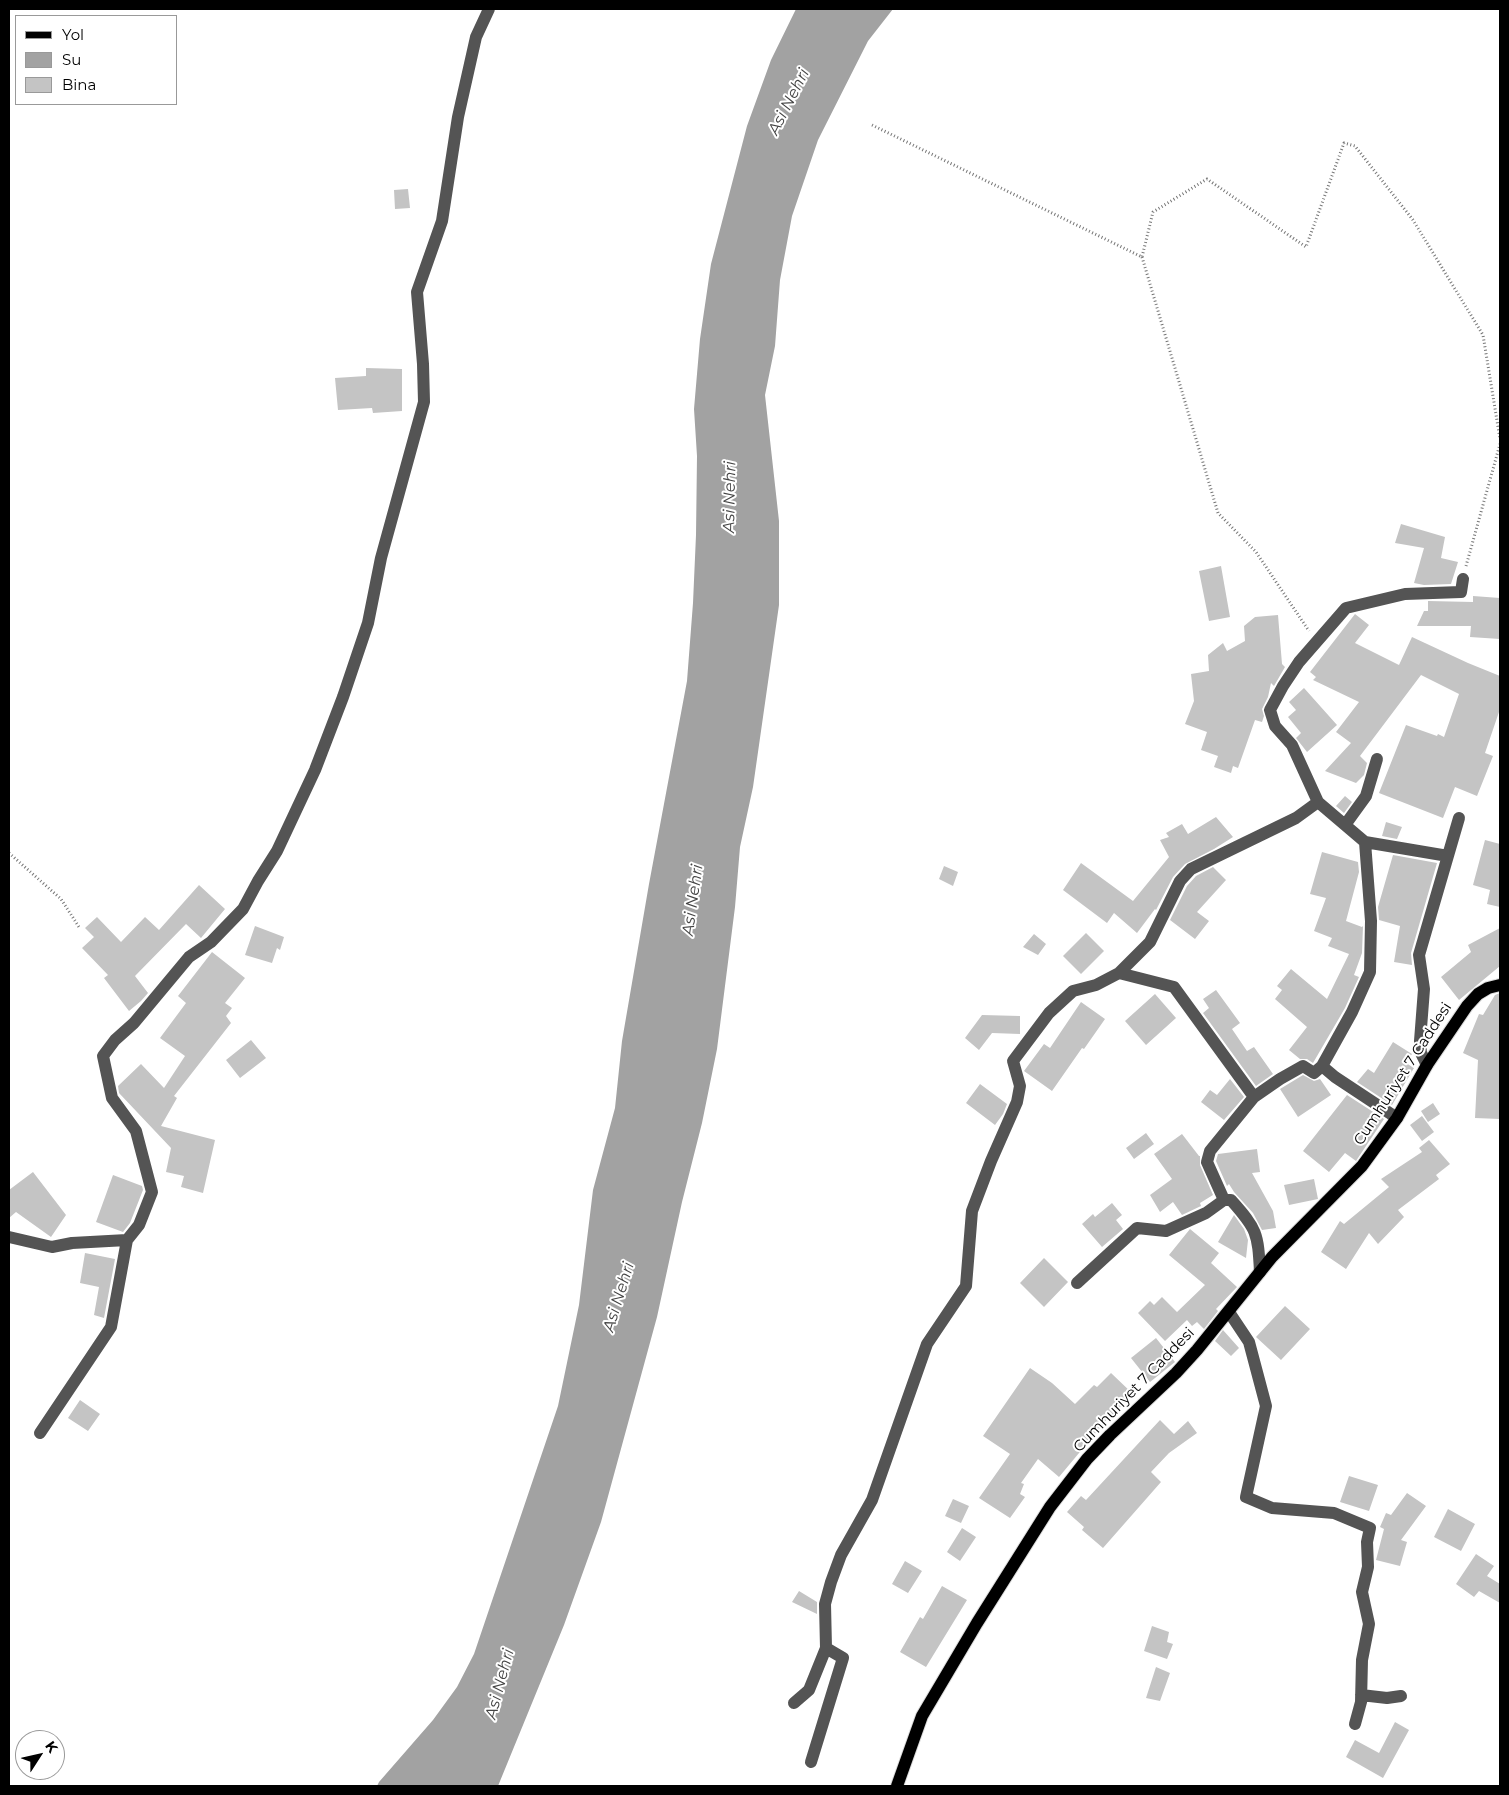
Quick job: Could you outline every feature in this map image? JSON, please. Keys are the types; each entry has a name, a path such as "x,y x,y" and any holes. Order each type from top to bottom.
{"main road":[{"name":"Cumhuriyet 7 Caddesi","path":"897,1786 922,1716 976,1623 1050,1507 1087,1459 1176,1373 1290,1238 1362,1166 1397,1118 1427,1065 1467,1006 1478,994 1488,988 1500,985"}],"street":[{"path":"40,1433 111,1327 127,1240 139,1225 152,1192 136,1131 112,1098 103,1056 115,1040 134,1023 190,957 211,942 243,909 277,851 316,770 365,632 381,558 424,402 417,292 442,221 458,117 476,37 489,9"},
{"path":"1448,856 1365,842 1318,802 1292,744 1275,726 1270,710 1298,662 1346,608 1405,594 1461,592 1463,579"},
{"path":"1345,825 1366,796 1377,759"},
{"path":"794,1703 809,1690 826,1648 825,1604 841,1555 872,1500 927,1344 966,1286 972,1211 991,1161 1017,1102 1020,1086 1013,1061 1049,1013 1073,991 1096,985 1119,973 1150,942 1180,881 1191,869 1296,818 1318,802"},
{"path":"1427,1065 1420,1041 1424,989 1419,955 1459,818"},
{"path":"1224,1200 1207,1162 1210,1151 1254,1097 1303,1066 1314,1073 1322,1066 1352,1012 1370,972 1372,921 1365,842"},
{"path":"1119,973 1174,987 1254,1097"},
{"path":"1322,1066 1335,1077 1397,1118"},
{"path":"1077,1283 1137,1228 1166,1230 1206,1213 1224,1200 1231,1200 1253,1226 1259,1242 1260,1272"},
{"path":"9,1237 52,1246 127,1240"},
{"path":"1229,1312 1249,1342 1266,1406 1246,1497 1272,1508 1334,1514 1370,1528 1368,1567 1362,1592 1369,1624 1362,1660 1361,1695 1356,1724"},
{"path":"811,1762 843,1658 826,1648"},
{"path":"1361,1695 1387,1698 1402,1696"}],"path":[{"path":"872,125 1142,257"},
{"path":"1316,642 1256,552 1218,513 1142,257 1153,212 1207,179 1306,247 1344,143 1355,146 1413,220 1483,335 1500,439"},
{"path":"1463,579 1500,444"},
{"path":"9,853 60,899 79,927"}],"water":[{"name":"Asi Nehri","path":"796,9 893,9 868,41 818,140 792,216 780,280 775,346 765,395 779,521 779,605 753,787 740,847 735,907 717,1049 702,1123 682,1202 657,1317 601,1522 564,1625 498,1786 377,1786 433,1720 457,1687 474,1654 558,1406 579,1305 593,1190 615,1108 622,1041 687,681 696,535 697,456 694,409 700,339 711,264 747,126 771,60"}],"building":[{"path":"408,189 410,208 395,209 394,190"},
{"path":"366,368 402,369 402,411 373,413 372,408 338,410 335,378 366,376"},
{"path":"1401,524 1445,537 1441,558 1458,562 1451,584 1424,585 1414,583 1424,548 1395,543"},
{"path":"1221,566 1230,617 1209,621 1199,571"},
{"path":"1473,596 1500,598 1500,639 1470,637 1471,626 1417,626 1424,611 1428,611 1428,601 1473,602"},
{"path":"1355,614 1369,625 1355,643 1399,665 1412,637 1500,676 1500,709 1485,753 1493,756 1477,796 1455,787 1443,818 1379,793 1406,725 1444,737 1459,694 1421,675 1360,756 1367,763 1364,775 1356,783 1325,771 1351,743 1336,732 1359,702 1313,680 1316,677 1310,672"},
{"path":"1278,615 1282,664 1285,667 1274,686 1271,683 1268,697 1262,709 1264,716 1262,722 1255,720 1238,768 1233,766 1231,773 1214,767 1218,756 1201,750 1207,732 1185,724 1194,701 1191,674 1209,671 1208,655 1223,643 1227,651 1245,641 1244,626 1255,617"},
{"path":"1304,688 1337,725 1307,752 1296,738 1301,733 1288,717 1296,710 1289,702"},
{"path":"1345,796 1352,802 1344,813 1336,806"},
{"path":"1216,817 1233,837 1185,864 1173,877 1156,910 1137,933 1114,913 1107,923 1063,890 1081,863 1133,901 1169,857 1160,840 1169,837 1166,833 1182,824 1188,834"},
{"path":"1386,822 1402,827 1397,839 1382,836"},
{"path":"1485,840 1500,844 1500,907 1487,904 1490,890 1473,885"},
{"path":"1322,852 1358,862 1359,872 1346,921 1363,926 1362,953 1354,975 1359,977 1345,1008 1313,1063 1307,1059 1300,1059 1289,1050 1307,1027 1275,999 1282,990 1277,986 1291,969 1327,999 1349,954 1328,946 1332,938 1314,931 1326,898 1310,894"},
{"path":"1393,855 1437,863 1411,953 1412,965 1394,962 1400,926 1379,920 1378,907"},
{"path":"944,866 958,872 953,886 939,879"},
{"path":"1213,867 1226,880 1197,912 1209,921 1195,939 1170,920 1187,886 1196,876"},
{"path":"199,885 225,909 201,938 186,924 135,976 148,993 129,1011 104,978 108,975 82,948 94,937 85,928 97,917 121,942 145,917 159,930"},
{"path":"255,926 284,937 280,950 277,948 272,963 245,955"},
{"path":"1500,928 1500,966 1459,1000 1441,977 1471,952 1468,945"},
{"path":"1086,933 1104,951 1081,974 1063,956"},
{"path":"1034,934 1046,944 1038,955 1023,947"},
{"path":"212,952 245,978 225,1003 232,1008 226,1016 231,1023 174,1096 177,1098 161,1126 215,1140 203,1193 181,1187 184,1176 166,1172 171,1148 119,1093 118,1086 141,1064 164,1088 185,1056 160,1038 186,1003 178,996"},
{"path":"1216,990 1240,1023 1232,1029 1247,1051 1254,1047 1273,1074 1256,1086 1203,1013 1209,1008 1203,999"},
{"path":"1500,993 1500,1119 1475,1118 1478,1060 1463,1053 1479,1014 1483,1015 1495,995"},
{"path":"1155,994 1176,1018 1146,1045 1125,1021"},
{"path":"1081,1002 1105,1019 1052,1091 1024,1071 1044,1044 1050,1048"},
{"path":"982,1015 1020,1016 1020,1034 992,1033 979,1050 965,1038"},
{"path":"251,1040 266,1058 240,1078 226,1060"},
{"path":"1393,1042 1412,1054 1406,1063 1414,1068 1392,1105 1357,1082 1368,1069 1374,1073"},
{"path":"1303,1075 1314,1081 1320,1079 1331,1095 1298,1117 1280,1089"},
{"path":"1230,1079 1244,1097 1224,1120 1201,1102 1210,1090 1217,1095"},
{"path":"980,1084 1007,1104 995,1125 966,1103"},
{"path":"1347,1095 1384,1119 1356,1161 1345,1153 1329,1172 1303,1151"},
{"path":"1433,1103 1440,1114 1428,1122 1421,1111"},
{"path":"1422,1116 1434,1132 1422,1141 1410,1125"},
{"path":"1146,1133 1154,1144 1134,1159 1126,1148"},
{"path":"1182,1134 1200,1156 1200,1165 1213,1195 1200,1203 1201,1206 1182,1215 1173,1202 1160,1212 1150,1195 1172,1179 1154,1154"},
{"path":"1429,1140 1450,1164 1436,1175 1439,1179 1398,1210 1404,1217 1378,1244 1369,1233 1346,1269 1321,1252 1340,1221 1344,1224 1389,1187 1381,1179 1422,1152 1419,1148"},
{"path":"1257,1149 1260,1172 1252,1173 1273,1211 1276,1228 1262,1230 1253,1213 1229,1184 1227,1186 1216,1161 1218,1154"},
{"path":"33,1172 66,1215 51,1237 16,1212 9,1218 9,1190"},
{"path":"113,1175 142,1186 143,1190 130,1223 123,1232 96,1222"},
{"path":"1314,1179 1318,1199 1289,1205 1284,1185"},
{"path":"1112,1203 1122,1215 1116,1220 1123,1229 1102,1247 1082,1224 1093,1214 1095,1217"},
{"path":"1234,1215 1244,1229 1248,1240 1246,1258 1218,1242"},
{"path":"1190,1229 1219,1253 1211,1263 1237,1287 1216,1309 1218,1311 1204,1329 1197,1322 1192,1326 1187,1320 1165,1341 1138,1313 1150,1301 1154,1305 1162,1297 1177,1312 1205,1285 1169,1255"},
{"path":"85,1253 115,1259 104,1318 94,1315 99,1287 80,1283"},
{"path":"1044,1258 1068,1282 1044,1307 1020,1283"},
{"path":"1285,1306 1310,1329 1281,1360 1256,1337"},
{"path":"1223,1330 1239,1348 1231,1356 1215,1341"},
{"path":"1156,1338 1175,1362 1150,1382 1131,1358"},
{"path":"1030,1368 1052,1383 1075,1404 1094,1385 1097,1387 1111,1373 1133,1394 1109,1417 1059,1477 1038,1459 1021,1483 1024,1484 1020,1494 1025,1497 1010,1518 979,1498 1010,1454 983,1436"},
{"path":"80,1400 100,1414 88,1431 68,1418"},
{"path":"1160,1420 1174,1434 1188,1421 1197,1433 1169,1453 1151,1472 1161,1482 1103,1548 1082,1530 1084,1527 1067,1512 1081,1496 1086,1500"},
{"path":"1349,1476 1378,1485 1369,1511 1340,1502"},
{"path":"1407,1493 1426,1506 1401,1540 1407,1542 1400,1566 1376,1560 1384,1529 1380,1527 1386,1513 1391,1515"},
{"path":"953,1499 969,1506 961,1523 945,1516"},
{"path":"1448,1509 1475,1524 1461,1551 1434,1537"},
{"path":"962,1528 976,1537 960,1561 947,1552"},
{"path":"1476,1554 1494,1566 1487,1576 1500,1584 1500,1603 1479,1591 1474,1597 1456,1584"},
{"path":"905,1561 922,1571 908,1593 892,1584"},
{"path":"942,1586 967,1600 926,1667 900,1652 920,1617 923,1619"},
{"path":"799,1591 817,1602 817,1614 792,1602"},
{"path":"1152,1626 1169,1632 1167,1642 1173,1644 1167,1659 1144,1651"},
{"path":"1156,1667 1170,1673 1160,1701 1146,1698"},
{"path":"1395,1722 1409,1730 1383,1778 1346,1757 1355,1740 1379,1753"}]}
